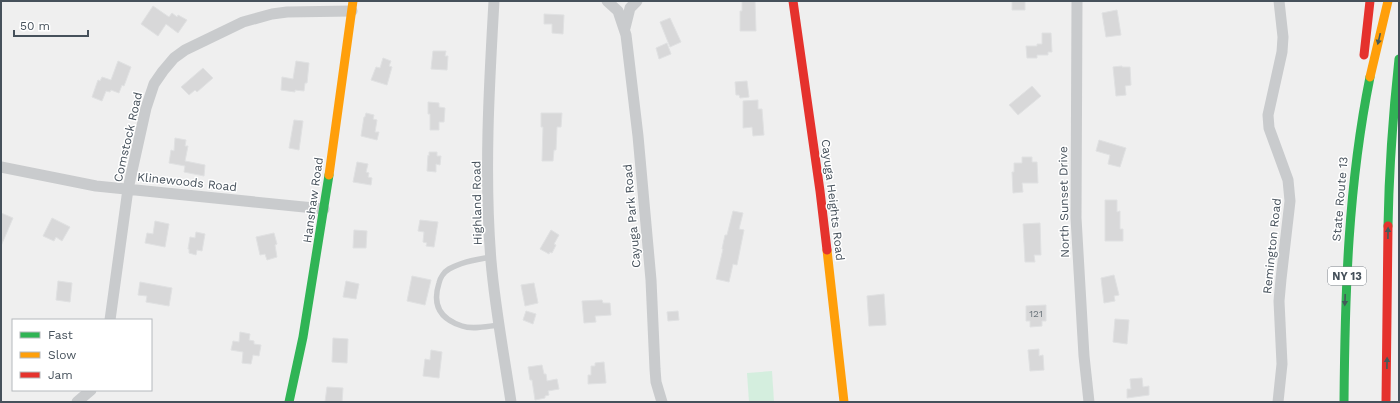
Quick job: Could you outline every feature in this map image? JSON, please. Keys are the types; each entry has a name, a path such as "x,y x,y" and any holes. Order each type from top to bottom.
{"main road":[{"name":"Cayuga Heights Road","path":"793,1 823,214 841,364 844,402"},
{"path":"1357,150 1358,100 1370,1"},
{"name":"State Route 13","path":"1344,402 1347,258 1350,210 1357,150 1365,102 1388,1"},
{"name":"Hanshaw Road","path":"289,402 303,336 324,209 352,6"},
{"path":"1386,402 1389,188 1399,59"}],"street":[{"name":"Highland Road","path":"494,1 489,102 488,190 491,257 499,325 511,402"},
{"name":"Cayuga Park Road","path":"607,1 618,11 625,28 638,136 651,280 656,382 662,402"},
{"name":"Cayuga Park Road","path":"625,28 630,8 637,1"},
{"name":"North Sunset Drive","path":"1076,1 1076,218 1084,356 1089,402"},
{"name":"Remington Road","path":"1278,402 1282,364 1279,301 1280,279 1290,201 1288,180 1269,128 1268,115 1282,52 1283,36 1279,1"},
{"name":"Comstock Road","path":"110,319 128,189 146,108 154,84 174,58 185,50 243,22 272,14 352,6"},
{"name":"Klinewoods Road","path":"1,167 96,186 324,209"},
{"path":"77,402 90,391"}],"lane":[{"path":"491,257 479,259 448,269 440,278 436,301 439,310 444,317 463,327 499,325"}],"green space":[{"path":"772,371 774,402 749,402 747,373"}],"building":[{"path":"742,1 755,1 756,31 740,31 740,11 742,11"},
{"path":"1012,1 1025,1 1025,10 1012,10"},
{"path":"153,6 169,17 172,13 177,17 178,15 187,20 178,33 166,24 158,36 141,24"},
{"path":"1117,10 1121,35 1106,37 1102,13"},
{"path":"544,14 564,15 563,34 552,33 552,24 544,24"},
{"path":"670,18 681,42 670,47 660,22"},
{"path":"1042,33 1051,33 1052,52 1048,52 1048,55 1037,55 1037,58 1027,58 1026,46 1037,46 1037,44 1042,44"},
{"path":"667,43 671,54 659,59 656,48"},
{"path":"433,51 446,51 445,56 448,56 447,70 431,69"},
{"path":"383,58 391,61 389,66 392,67 387,85 371,80 376,67 380,68"},
{"path":"118,61 131,67 124,86 122,85 119,93 111,90 110,92 106,91 102,101 92,97 98,80 100,81 102,77 111,80"},
{"path":"296,61 309,63 307,83 305,83 304,91 295,90 295,92 281,90 282,77 293,79"},
{"path":"1113,67 1130,67 1131,85 1125,86 1126,95 1116,96"},
{"path":"203,68 213,78 197,92 195,90 189,95 181,87"},
{"path":"747,81 749,97 740,98 739,95 736,95 735,82"},
{"path":"1032,86 1041,96 1018,115 1009,105"},
{"path":"758,100 758,109 762,109 764,135 753,136 752,127 743,128 743,101"},
{"path":"428,102 439,103 439,107 445,108 444,122 439,122 439,130 430,130"},
{"path":"366,113 374,115 373,119 377,120 375,132 379,132 377,140 361,136"},
{"path":"541,113 562,113 561,127 557,127 556,150 554,150 553,161 542,161 543,127 541,127"},
{"path":"294,120 303,121 299,150 289,148"},
{"path":"175,138 186,140 185,146 188,146 185,161 205,165 204,176 184,172 185,166 169,163 171,150 174,151"},
{"path":"1099,140 1126,148 1120,167 1108,164 1110,155 1096,151"},
{"path":"429,152 437,152 437,156 441,156 440,165 436,164 436,172 427,171"},
{"path":"1022,157 1032,157 1032,162 1037,162 1038,183 1022,183 1023,192 1013,193 1012,172 1014,172 1014,163 1022,163"},
{"path":"357,162 368,164 366,172 369,173 368,177 372,178 371,185 353,182"},
{"path":"1105,200 1117,200 1117,212 1120,211 1120,229 1123,229 1123,241 1105,241"},
{"path":"733,211 743,213 739,229 744,230 737,265 733,264 729,282 716,279 725,235 727,235"},
{"path":"1,213 13,218 1,246"},
{"path":"52,218 70,227 62,241 56,237 54,241 43,236"},
{"path":"420,220 438,222 434,247 426,246 427,243 423,242 424,232 418,231"},
{"path":"155,221 169,224 165,247 145,243 147,233 153,234"},
{"path":"1040,223 1041,255 1034,255 1035,262 1025,262 1023,224"},
{"path":"354,230 367,231 366,248 353,248"},
{"path":"551,230 559,235 554,244 556,245 552,253 550,252 549,254 540,249"},
{"path":"196,232 205,234 202,251 197,250 196,255 189,253 188,249 190,237 195,238"},
{"path":"274,233 277,244 275,245 277,257 267,260 265,254 260,255 256,237"},
{"path":"1114,275 1119,295 1114,296 1115,301 1104,303 1101,278"},
{"path":"412,276 431,280 425,305 407,301"},
{"path":"58,281 72,283 70,302 56,300"},
{"path":"346,281 359,284 356,299 343,297"},
{"path":"140,282 172,288 169,306 146,302 147,296 138,295"},
{"path":"534,283 538,303 525,306 521,285"},
{"path":"884,294 886,325 869,326 867,296"},
{"path":"602,300 603,303 610,303 611,315 595,316 596,322 584,323 582,301"},
{"path":"1046,305 1046,321 1042,321 1042,326 1030,327 1030,321 1026,321 1026,306"},
{"path":"526,311 536,314 533,324 523,320"},
{"path":"678,311 679,320 668,321 667,312"},
{"path":"1115,319 1129,320 1127,344 1113,342"},
{"path":"240,332 250,334 249,340 254,341 254,344 261,345 259,356 253,355 251,364 242,363 243,352 231,350 233,341 239,342"},
{"path":"333,338 348,339 347,363 332,362"},
{"path":"1039,349 1039,356 1043,355 1044,370 1030,371 1028,350"},
{"path":"431,350 442,352 439,378 423,376 425,359 430,360"},
{"path":"604,362 606,383 588,384 588,375 591,375 591,366 595,366 595,363"},
{"path":"542,365 547,381 557,379 559,389 548,391 549,395 545,396 545,398 535,400 532,380 530,380 528,367"},
{"path":"1142,378 1143,387 1149,386 1149,395 1127,398 1127,389 1131,389 1130,379"},
{"path":"327,387 343,388 342,402 325,402"}],"traffic: fast":[{"path":"1388,226 1389,184 1399,59"},
{"path":"1344,402 1345,320 1352,198 1370,77"},
{"path":"289,402 303,337 329,175"}],"traffic: slow":[{"path":"329,175 353,1"},
{"path":"1370,77 1388,1"},
{"path":"827,250 844,402"}],"traffic: jam":[{"path":"793,1 827,250"},
{"path":"1364,55 1370,1"},
{"path":"1386,402 1388,226"}]}
